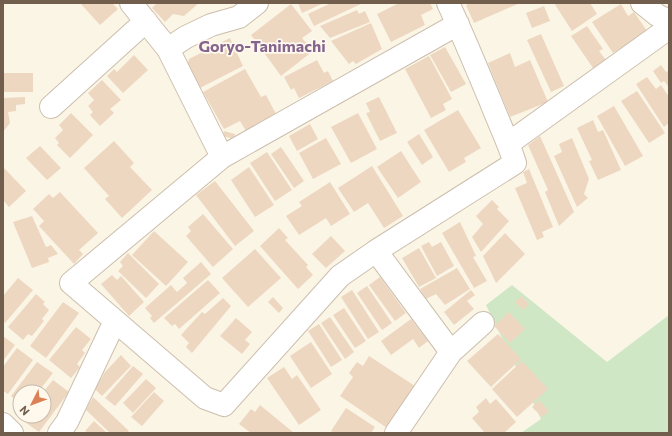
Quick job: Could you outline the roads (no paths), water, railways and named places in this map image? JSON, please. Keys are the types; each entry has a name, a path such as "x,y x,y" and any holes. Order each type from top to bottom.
{"street":[{"path":"131,3 168,48 222,157"},
{"path":"168,48 205,28 239,17 257,3"},
{"path":"448,3 458,24 509,143 515,162 376,251 340,276 224,405 205,398 71,283 222,157 458,24"},
{"path":"642,3 657,15 669,21"},
{"path":"51,107 146,21"},
{"path":"509,143 669,28"},
{"path":"376,251 451,352"},
{"path":"59,433 67,422 115,321"},
{"path":"396,433 451,352 482,323"},
{"path":"3,424 12,433"}],"district":[{"name":"Goryo-Tanimachi","path":"262,45"}]}
